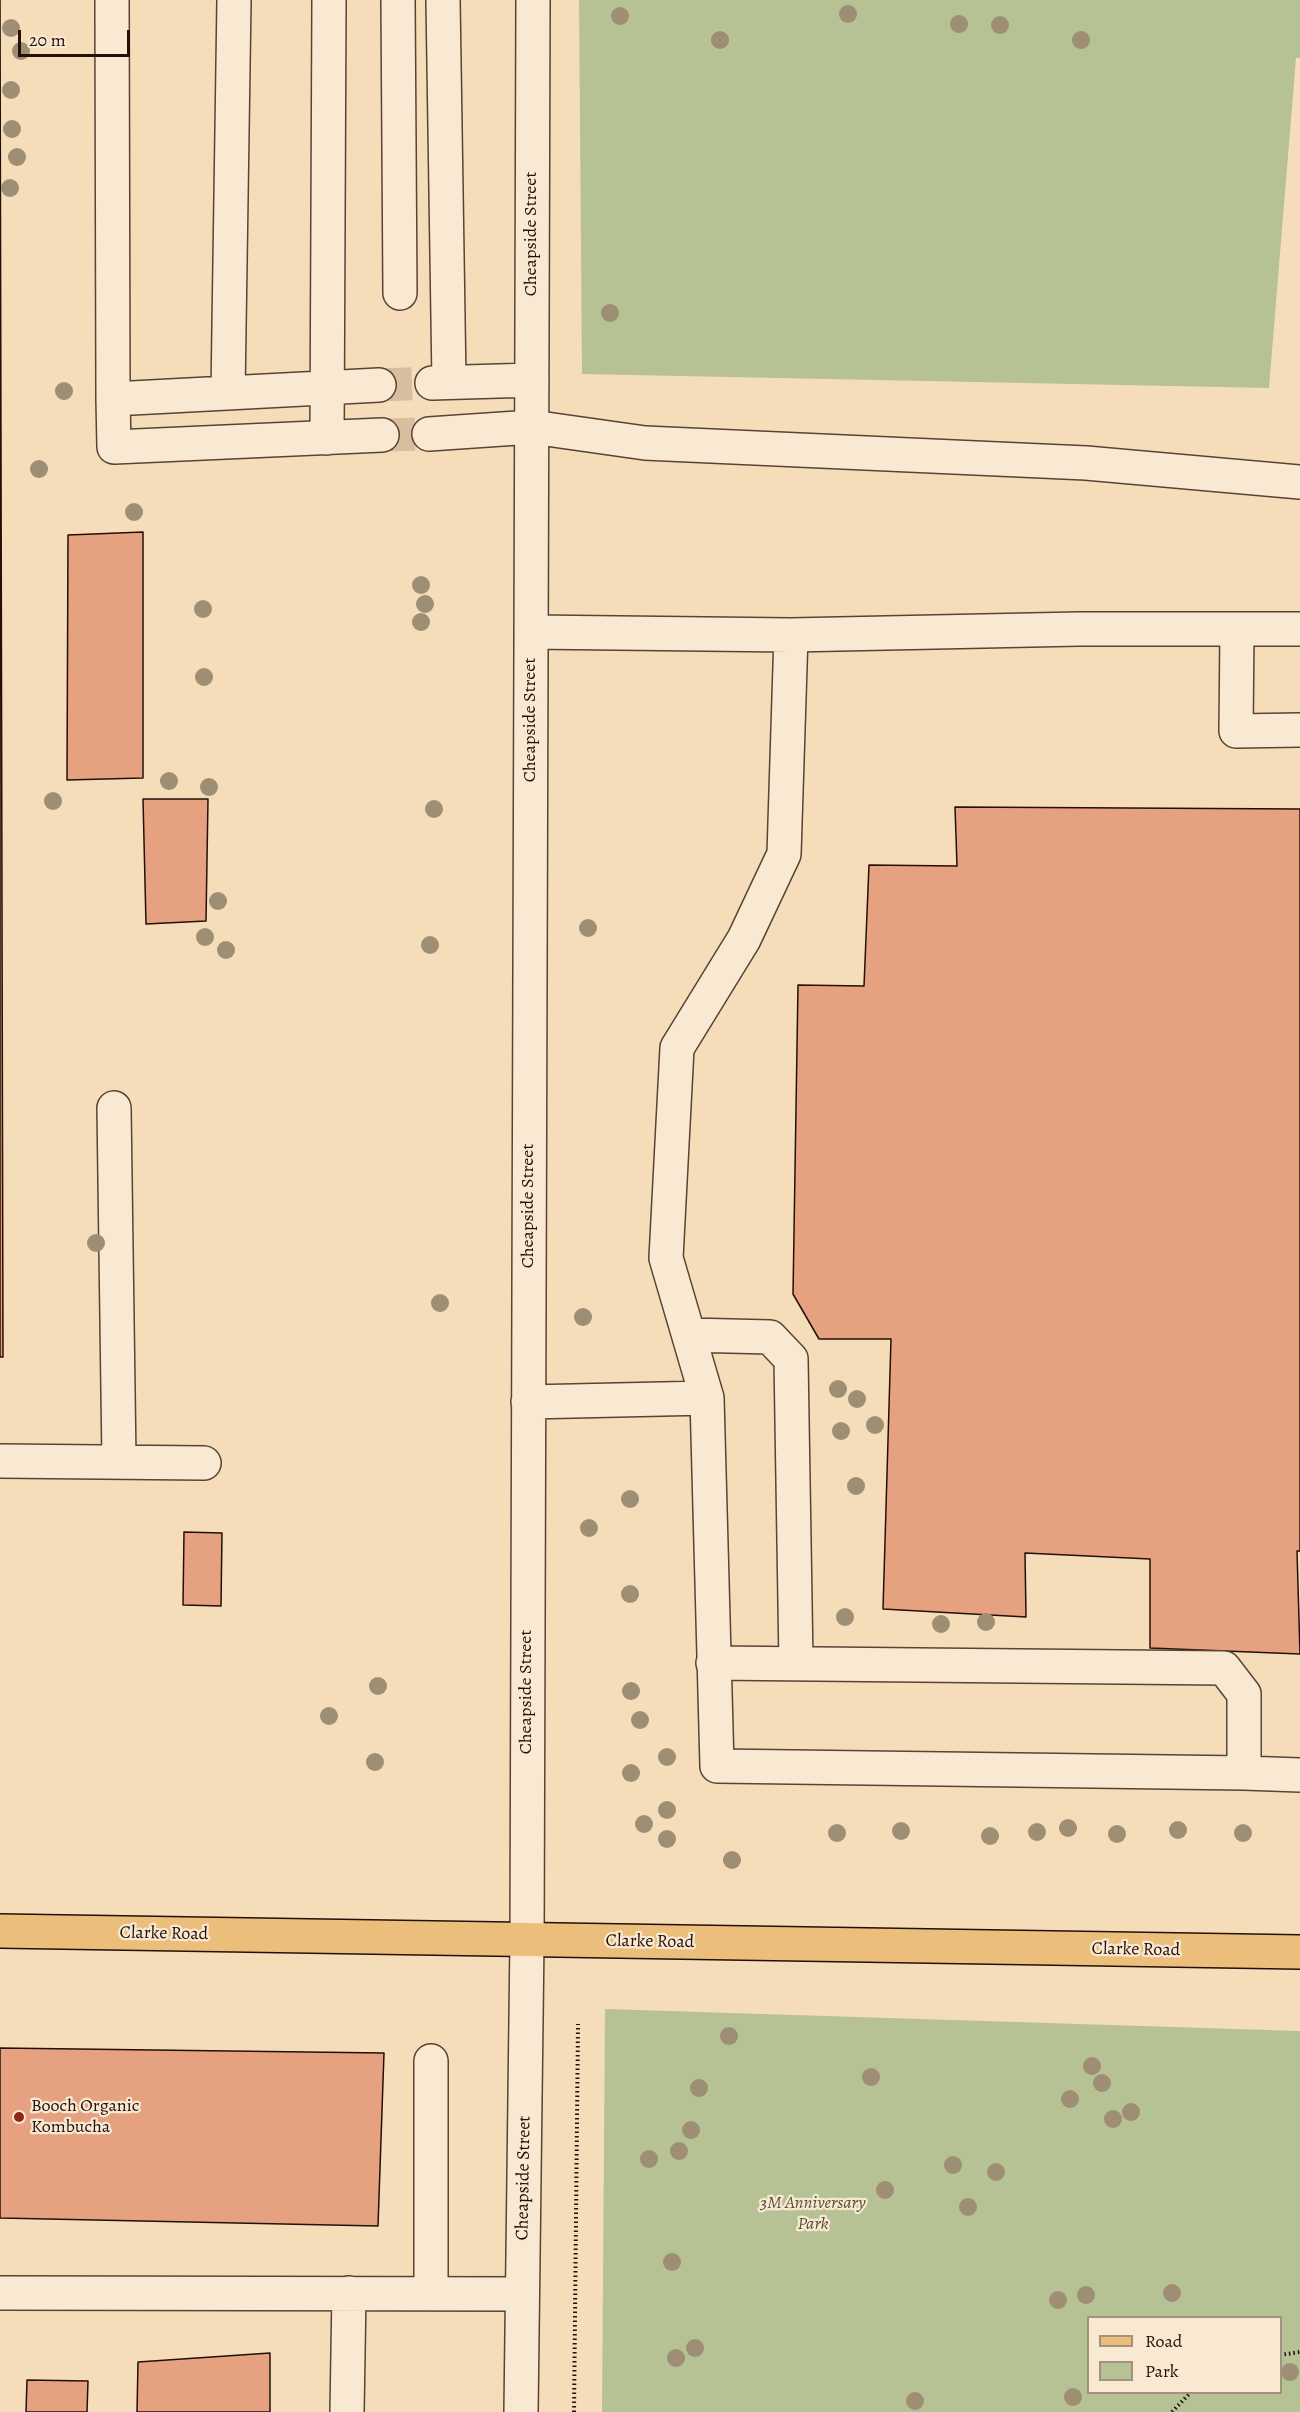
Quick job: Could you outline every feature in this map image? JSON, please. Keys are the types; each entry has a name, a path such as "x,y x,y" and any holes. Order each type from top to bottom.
{"main road":[{"name":"Clarke Road","path":"0,1931 1300,1952"}],"street":[{"path":"112,0 114,447 382,435"},
{"path":"228,393 234,0"},
{"path":"327,438 329,0"},
{"path":"398,0 400,293"},
{"path":"443,0 440,382 532,380"},
{"name":"Cheapside Street","path":"521,2412 526,1940 533,0"},
{"path":"113,399 379,385"},
{"path":"429,434 532,427 645,444 1086,463 1300,482"},
{"path":"531,632 791,635 1078,629 1300,629"},
{"path":"1237,629 1236,731 1300,730"},
{"path":"791,635 784,854 744,939 677,1048 666,1258 690,1335 706,1398 717,1766 1300,1775"},
{"path":"114,1108 119,1461"},
{"path":"690,1335 770,1337 791,1359 796,1663"},
{"path":"528,1402 706,1398"},
{"path":"0,1461 204,1463"},
{"path":"713,1663 1224,1668 1244,1694 1244,1773"},
{"path":"431,2061 431,2293"},
{"path":"0,2293 522,2294"},
{"path":"347,2412 349,2293"}],"path":[{"path":"574,2412 578,2024"},
{"path":"1282,2355 1300,2352"},
{"path":"1172,2412 1189,2394"}],"green space":[{"path":"579,0 1300,0 1300,58 1296,58 1269,388 582,374"},
{"name":"3M Anniversary Park","path":"605,2009 1300,2031 1300,2412 602,2412"}],"building":[{"path":"0,0 3,1357 0,1357"},
{"path":"143,532 143,778 67,780 68,535"},
{"path":"143,799 208,799 206,921 146,924"},
{"path":"955,807 1300,809 1300,1551 1297,1551 1300,1654 1150,1648 1150,1559 1025,1553 1026,1617 883,1609 891,1339 819,1339 793,1294 798,985 864,986 869,865 957,866"},
{"path":"184,1532 222,1533 221,1606 183,1605"},
{"path":"0,2048 384,2053 378,2226 0,2218"},
{"path":"270,2353 270,2412 137,2412 138,2362"},
{"path":"27,2380 88,2381 87,2412 26,2412"}],"tunnel":[{"path":"379,385 432,383"},
{"path":"382,435 429,434"}],"place":[{"name":"Booch Organic Kombucha","path":"19,2117"}]}
